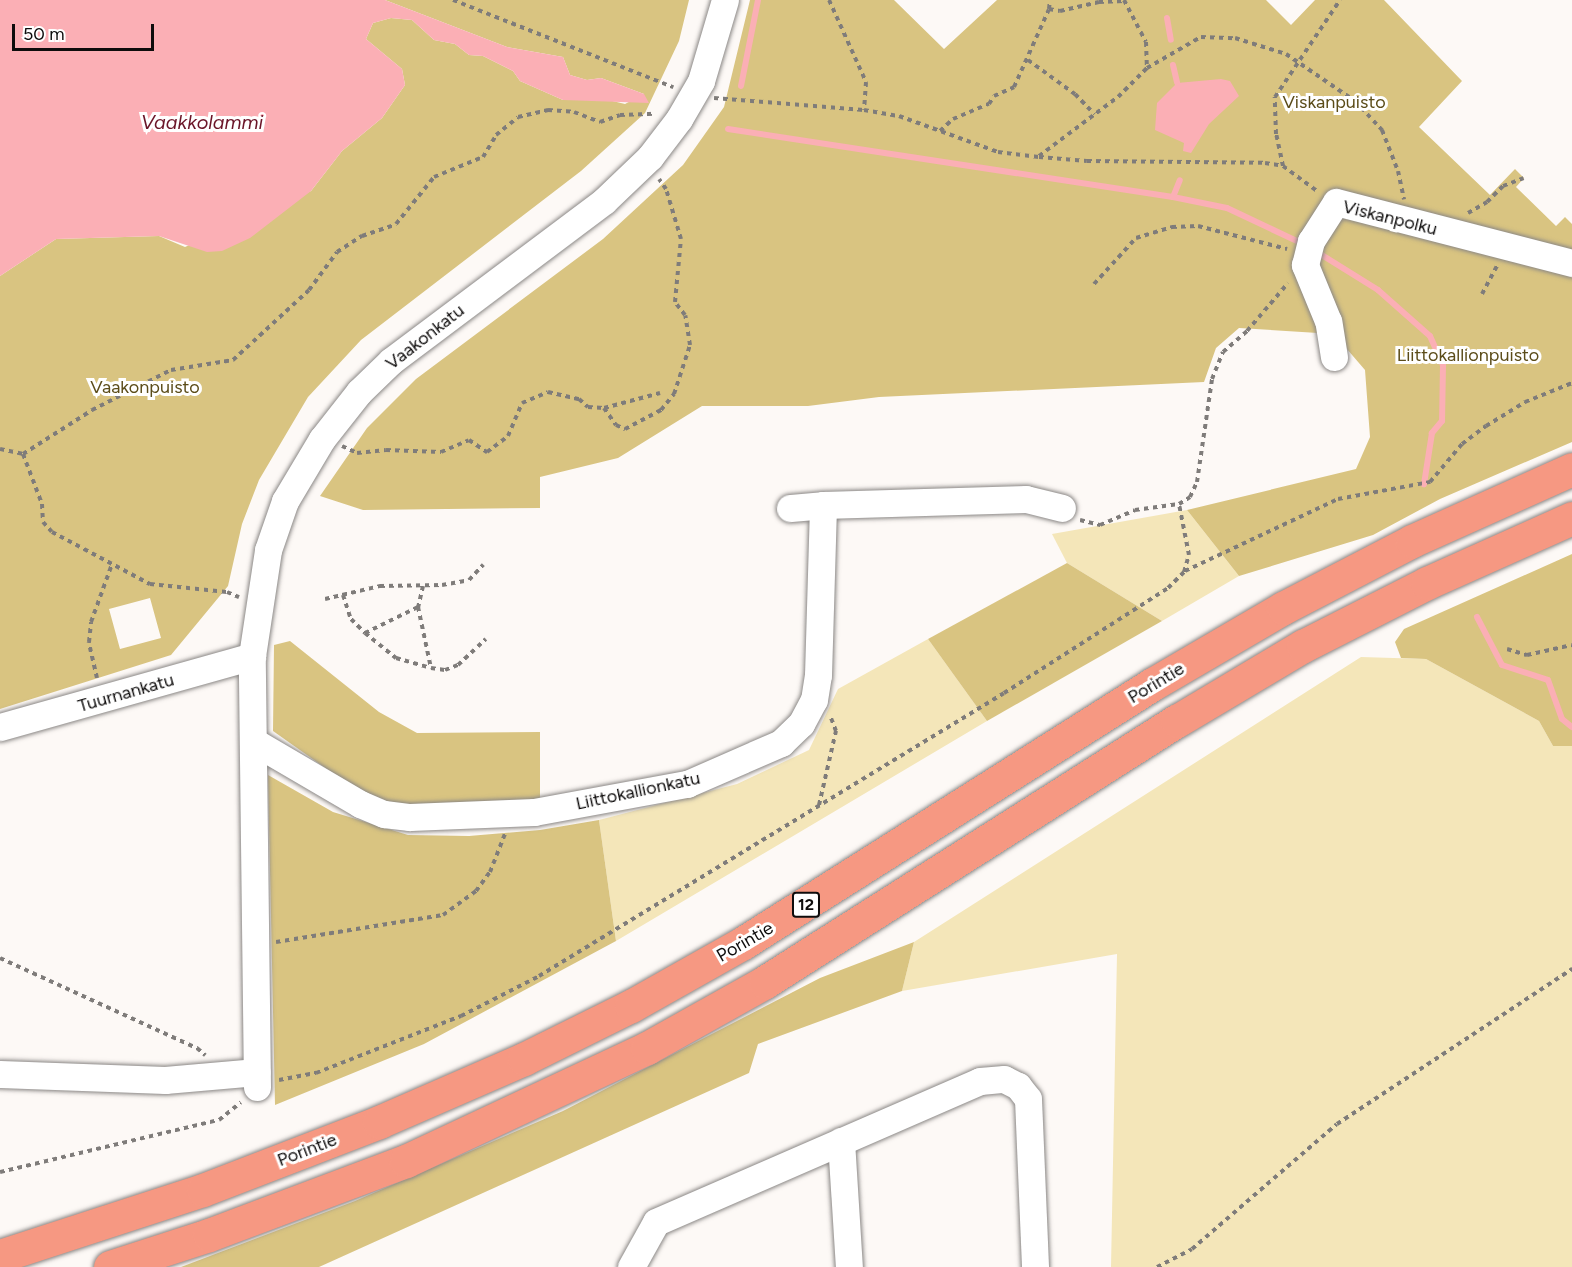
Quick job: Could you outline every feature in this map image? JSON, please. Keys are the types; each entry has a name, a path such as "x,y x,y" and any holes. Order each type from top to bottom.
{"highway":[{"name":"Porintie","path":"0,1256 203,1190 379,1122 524,1059 620,1011 743,944 1153,684 1283,608 1412,541 1572,469"},
{"name":"12","path":"110,1267 209,1235 406,1161 647,1048 765,982 1178,721 1303,646 1427,583 1572,518"}],"street":[{"name":"Vaakonkatu","path":"257,1080 256,945 248,917 256,743 252,656 254,623 268,550 285,501 322,439 359,392 391,361 604,201 650,157 679,119 704,97 708,64 725,0"},
{"name":"Viskanpolku","path":"1309,250 1336,202 1409,223 1572,263"},
{"path":"1309,250 1308,279 1328,321 1334,357"},
{"path":"790,508 1026,499 1062,508"},
{"name":"Liittokallionkatu","path":"256,743 384,814 509,813 609,800 687,784 781,743 801,724 814,700 820,646 823,506"},
{"name":"Tuurnankatu","path":"0,727 103,700 252,656"},
{"path":"0,1074 165,1080 212,1076 257,1080"},
{"path":"631,1267 656,1222 980,1081 1005,1079 1018,1086 1028,1099 1035,1267"},
{"path":"841,1141 849,1267"}],"path":[{"path":"453,0 704,97 864,110 899,116 998,152 1039,157 1087,161 1243,162 1283,166 1336,202"},
{"path":"829,0 866,82 864,110"},
{"path":"940,131 953,118 979,109 1014,87 1028,60 1049,9 1050,0"},
{"path":"1049,9 1060,11 1099,2 1125,0 1146,42 1147,68"},
{"path":"1283,166 1276,134 1275,97 1340,0"},
{"path":"1039,157 1147,68 1202,37 1234,38 1300,62 1354,101 1382,130 1398,171 1409,223"},
{"path":"1028,60 1075,94 1094,114"},
{"path":"0,449 23,454 92,410 171,370 233,360 309,290 337,252 362,236 396,224 434,177 483,158 496,135 518,117 548,110 574,112 600,122 639,113 664,114 679,119"},
{"path":"604,408 616,425 625,429 661,410 674,394 690,345 685,315 675,302 681,239 666,189 657,176"},
{"path":"1449,233 1464,216 1487,202 1503,186 1524,178"},
{"path":"1094,284 1136,238 1172,227 1198,226 1309,250"},
{"path":"1482,294 1497,268 1501,246"},
{"path":"1062,508 1083,522 1100,525 1135,510 1179,504 1191,497 1197,482 1205,411 1223,351 1270,306"},
{"path":"0,1172 219,1120 257,1080 292,1079 315,1073 470,1011 539,976 1004,693 1168,588 1184,572 1338,499 1430,482 1462,444 1486,426 1525,402 1572,383"},
{"path":"322,439 357,453 386,450 441,452 469,440 487,452 508,436 522,403 548,392 579,399 588,407 604,408 660,393"},
{"path":"23,454 42,504 43,522 52,532 150,584 237,593 254,623"},
{"path":"1179,504 1189,555 1184,572"},
{"path":"103,700 89,642 97,601 112,564"},
{"path":"325,599 380,586 423,586 469,580 483,565"},
{"path":"423,586 417,607 431,668"},
{"path":"343,595 351,619 396,658 445,670 458,665 486,639"},
{"path":"365,633 417,607"},
{"path":"1507,649 1527,655 1572,646"},
{"path":"814,700 833,718 836,731 819,806"},
{"path":"256,945 408,923 454,909 476,891 489,872 509,813"},
{"path":"0,958 198,1048 206,1056 212,1076"},
{"path":"1157,1267 1200,1243 1337,1124 1572,969"}],"shaded area":[{"path":"1187,510 1239,576 1162,621 1067,563 1052,534"},
{"path":"928,639 987,721 616,941 599,820 737,784 809,750 838,689"},
{"path":"1361,657 1426,659 1539,721 1553,746 1572,746 1572,1267 1111,1267 1117,954 902,991 914,942"}],"green space":[{"name":"Vaakonpuisto","path":"385,0 689,0 679,41 645,113 581,171 361,340 308,397 259,480 242,524 228,586 171,655 0,709 0,276 56,239 159,236 185,247 311,191 342,151 382,118 405,85 402,69 366,39 373,23 391,18 412,20 434,40 455,44 469,55 483,56 513,71 520,81 563,100 600,98 625,104 644,94 601,78 587,80 570,75 563,57 507,47","holes":["150,598 161,638 120,649 109,609"]},
{"path":"750,0 894,0 944,49 997,0 1266,0 1291,25 1315,0 1384,0 1462,81 1419,127 1490,195 1515,169 1524,178 1516,187 1556,226 1565,217 1572,224 1572,442 1440,499 1373,535 1239,576 1187,510 1356,469 1370,437 1365,370 1334,334 1239,328 1216,348 1204,382 879,397 808,406 702,406 618,458 540,477 540,508 363,510 320,496 367,428 416,379 603,239 683,165 724,107"},
{"path":"1572,554 1572,746 1553,746 1539,721 1426,659 1401,658 1395,642 1404,629"},
{"path":"1067,563 1162,621 987,721 928,639"},
{"path":"290,641 379,712 417,733 540,732 540,805 401,808 365,796 273,731 274,645"},
{"path":"268,775 333,812 408,835 469,836 540,830 599,820 616,941 424,1044 275,1105"},
{"path":"914,942 902,991 758,1044 749,1073 319,1267 181,1267 355,1201 563,1111 820,978"}],"water":[{"name":"Vaakkolammi","path":"0,0 385,0 507,47 563,57 570,75 587,80 601,78 644,94 649,103 563,100 520,81 513,71 483,56 469,55 455,44 434,40 412,20 391,18 373,23 366,39 402,69 405,85 382,118 342,151 311,191 250,238 222,251 207,252 159,236 56,239 0,276"},
{"path":"1221,79 1230,81 1239,96 1209,124 1191,153 1183,151 1184,143 1155,130 1157,103 1177,83"}],"waterway":[{"path":"741,86 758,0"},
{"path":"1167,18 1171,40"},
{"path":"1173,65 1177,83"},
{"path":"728,129 1173,197 1227,208 1303,244"},
{"path":"1173,197 1180,180"},
{"path":"1317,252 1378,290 1430,336 1443,365 1442,421 1432,433 1424,484"},
{"path":"1477,617 1502,665 1548,680 1562,719 1572,727"}],"park label":[{"name":"Viskanpuisto","path":"1334,102"},
{"name":"Liittokallionpuisto","path":"1468,355"}]}
